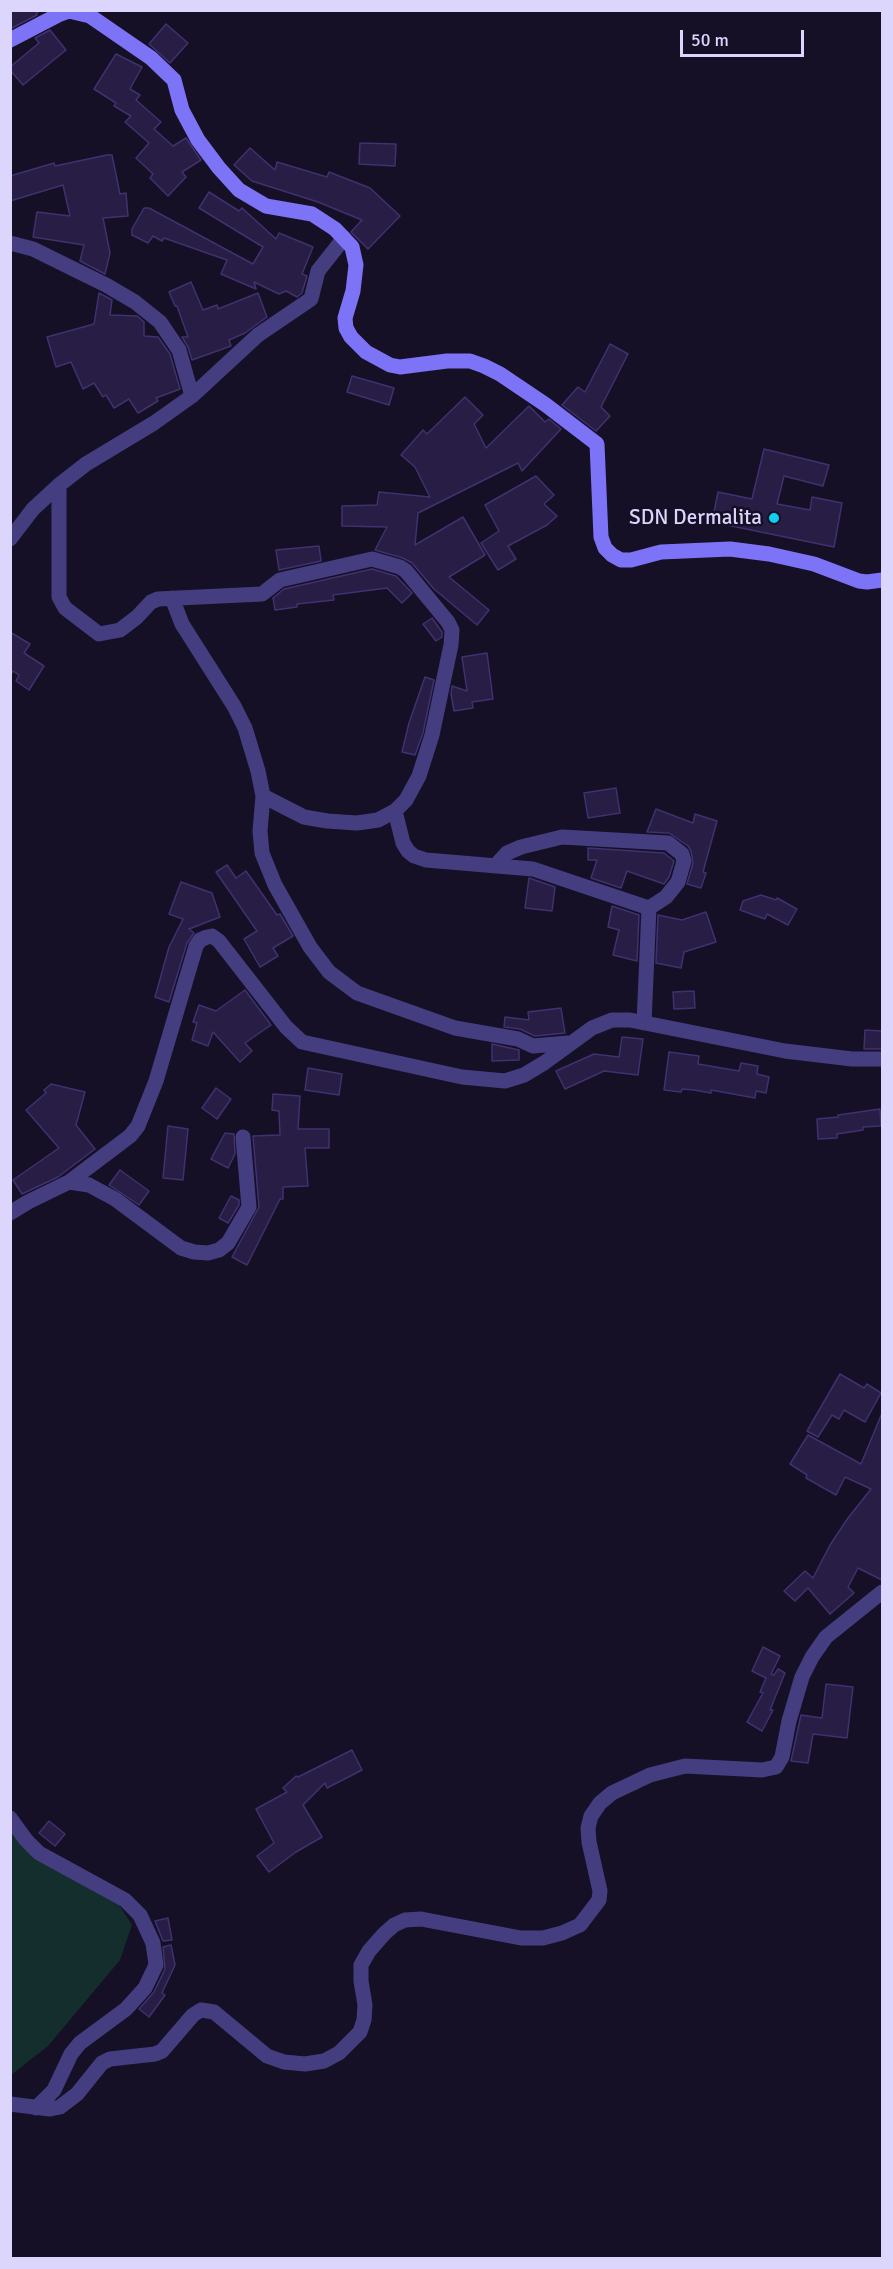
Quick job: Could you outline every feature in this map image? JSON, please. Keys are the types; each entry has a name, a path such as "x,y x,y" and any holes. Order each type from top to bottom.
{"street":[{"path":"10,40 69,11 90,16 151,58 174,80 182,110 198,140 239,190 266,206 312,214 335,229 355,253 353,291 345,318 346,328 351,337 366,352 390,365 400,367 447,361 470,361 484,366 546,405 597,444 601,537 605,548 612,555 621,560 631,560 661,552 730,549 769,554 814,564 859,581 882,580"},
{"path":"10,539 33,509 59,484 192,396 258,335 311,299 318,271 344,238"},
{"path":"10,243 33,249 106,285 135,302 160,322 179,350 192,396"},
{"path":"59,484 61,603 95,632 104,634 120,630 137,618 151,602 172,598 262,594 280,580 364,559 379,560 406,571 448,622 452,630 432,735 419,776 406,800 394,811 378,820 357,823 304,817 263,796"},
{"path":"172,598 182,624 245,728 263,796 260,831 262,853 275,885 310,947 329,972 357,993 455,1028 518,1039 532,1046 569,1043"},
{"path":"394,811 404,843 414,856 426,860 533,869 649,908"},
{"path":"495,866 507,854 521,847 562,837 668,843 682,854 684,861 678,882 666,897 649,908"},
{"path":"644,1023 649,908"},
{"path":"10,1213 69,1182 130,1136 138,1126 156,1080 196,946 200,940 212,936 219,941 285,1027 302,1042 489,1081 505,1081 524,1075 544,1064 592,1028 612,1020 644,1023 785,1051 852,1059 882,1059"},
{"path":"69,1182 89,1185 115,1199 181,1248 208,1253 219,1250 228,1243 249,1207 243,1137"},
{"path":"10,2104 50,2109 69,2101 96,2069 110,2059 155,2054 162,2051 193,2015 201,2010 214,2012 267,2056 284,2062 306,2064 324,2061 339,2053 360,2032 365,2005 361,1965 369,1951 384,1934 394,1925 405,1920 421,1919 521,1938 543,1938 580,1925 599,1900 600,1891 588,1828 591,1816 600,1803 612,1793 650,1775 685,1766 762,1770 776,1767 782,1757 789,1721 802,1677 812,1657 826,1637 882,1592"},
{"path":"10,1818 39,1853 125,1900 140,1915 153,1943 156,1965 145,1988 126,2009 80,2043 54,2090 36,2108"}],"green space":[{"path":"10,1830 116,1900 132,1925 120,1960 48,2046 11,2075"}],"building":[{"path":"10,10 40,10 37,15 10,29"},
{"path":"166,24 188,43 170,63 149,44"},
{"path":"50,30 66,50 23,85 10,67 39,43 35,38"},
{"path":"116,54 142,67 130,89 140,95 136,100 161,122 154,129 173,146 186,138 201,160 182,172 186,177 168,196 150,178 153,174 136,158 149,143 125,122 131,116 114,106 116,103 94,89"},
{"path":"360,143 396,144 395,166 359,164"},
{"path":"250,148 275,170 277,162 327,177 329,172 370,188 400,216 368,249 351,232 362,220 318,202 252,181 234,165"},
{"path":"112,155 120,194 126,193 128,216 103,218 110,253 105,274 80,261 84,245 33,237 37,212 70,216 63,185 10,201 10,176 54,163 55,166"},
{"path":"209,192 239,211 242,208 276,239 279,233 313,247 302,274 307,276 302,293 297,297 286,291 279,294 254,282 256,289 221,274 227,260 164,238 162,241 153,236 148,243 132,235 132,229 144,208 149,208 253,264 263,247 199,208"},
{"path":"191,282 203,310 217,305 218,309 258,293 267,317 245,333 229,340 231,346 192,360 182,337 188,337 177,306 169,292"},
{"path":"99,293 112,300 110,315 137,316 144,322 144,336 158,337 170,354 180,389 156,398 158,401 138,413 129,399 114,408 106,395 103,397 94,383 83,389 71,362 56,367 47,337 94,324"},
{"path":"610,344 628,354 601,407 610,416 596,431 562,405 578,387 585,392"},
{"path":"352,376 394,388 389,405 347,392"},
{"path":"465,397 483,415 474,424 486,448 529,406 545,422 549,419 561,429 522,471 518,463 418,513 415,545 463,517 485,555 449,577 489,610 477,625 434,589 412,563 375,550 387,527 342,526 342,506 377,505 379,492 430,497 415,467 401,455 423,430 427,434"},
{"path":"764,449 829,465 823,486 784,476 777,504 810,510 812,497 842,503 834,547 712,522 718,492 752,499"},
{"path":"536,476 554,495 544,504 557,516 547,525 508,546 516,559 498,570 481,543 499,531 485,505"},
{"path":"319,546 321,561 279,570 276,550"},
{"path":"372,569 396,576 412,593 402,603 387,588 333,595 334,600 297,604 297,607 275,610 273,598 284,589"},
{"path":"432,618 442,632 442,637 436,641 423,624"},
{"path":"10,632 30,644 24,653 44,666 29,690 16,681 19,675 13,671 10,676"},
{"path":"487,653 493,699 472,702 473,708 454,711 452,686 467,691 462,657"},
{"path":"425,677 434,680 423,733 415,755 402,752 409,723"},
{"path":"616,788 620,813 588,818 584,793"},
{"path":"656,809 693,823 695,814 717,821 701,888 687,884 693,863 688,846 669,833 647,832"},
{"path":"588,848 664,853 674,861 664,884 627,871 621,888 591,878 597,860 588,860"},
{"path":"227,865 236,878 246,871 277,915 280,914 293,936 273,948 278,956 260,967 244,939 257,931 216,872"},
{"path":"529,878 555,887 552,911 525,908"},
{"path":"181,882 212,893 220,917 189,929 194,933 187,943 169,1002 155,997 169,947 183,919 169,914"},
{"path":"761,895 776,900 777,898 797,909 788,925 767,914 765,919 740,910 743,901"},
{"path":"612,906 639,915 637,961 613,955 619,930 608,927"},
{"path":"706,912 716,942 684,952 681,968 656,963 658,915 682,920"},
{"path":"245,990 271,1025 245,1043 252,1051 240,1062 213,1032 208,1046 192,1040 197,1023 193,1022 199,1005 216,1011"},
{"path":"694,991 695,1008 674,1009 673,992"},
{"path":"561,1008 565,1033 535,1036 520,1029 504,1027 505,1017 529,1020 528,1012"},
{"path":"865,1030 882,1031 882,1049 864,1049"},
{"path":"622,1037 643,1039 638,1075 604,1071 565,1089 556,1071 594,1054 619,1057"},
{"path":"492,1044 519,1050 519,1060 492,1061"},
{"path":"669,1052 699,1056 698,1064 739,1071 741,1063 758,1066 757,1074 769,1077 766,1093 756,1091 755,1098 711,1090 711,1093 682,1089 681,1092 664,1090"},
{"path":"308,1068 342,1074 339,1095 305,1090"},
{"path":"51,1084 85,1092 76,1125 95,1149 58,1177 22,1194 13,1180 59,1148 26,1110 46,1093 44,1090"},
{"path":"216,1088 231,1099 217,1119 202,1108"},
{"path":"273,1094 300,1096 298,1129 329,1129 329,1148 305,1148 308,1186 283,1187 283,1199 280,1199 247,1265 232,1257 259,1207 253,1136 280,1135 279,1111 272,1110"},
{"path":"880,1109 881,1126 863,1127 863,1130 837,1134 837,1138 818,1139 817,1119"},
{"path":"168,1126 188,1129 183,1180 163,1178"},
{"path":"225,1133 234,1134 235,1154 228,1168 211,1159"},
{"path":"120,1170 149,1191 139,1205 109,1185"},
{"path":"231,1196 239,1200 239,1205 228,1223 219,1218"},
{"path":"840,1374 864,1388 867,1384 881,1393 865,1422 844,1410 839,1419 832,1415 818,1437 807,1431"},
{"path":"882,1413 882,1580 858,1568 848,1587 854,1593 830,1614 808,1588 795,1601 784,1591 805,1571 813,1578 830,1545 871,1489 845,1477 836,1495 806,1478 807,1475 790,1464 808,1435 861,1464"},
{"path":"763,1647 780,1656 771,1674 774,1675 778,1669 785,1673 770,1710 773,1710 762,1731 747,1722 763,1693 760,1692 766,1678 752,1671"},
{"path":"826,1684 853,1687 847,1738 813,1734 808,1763 791,1761 801,1715 822,1718"},
{"path":"352,1750 362,1770 327,1788 325,1783 303,1805 322,1837 296,1852 269,1872 257,1856 274,1843 256,1809 287,1792 283,1788 296,1776"},
{"path":"49,1821 65,1834 55,1846 39,1833"},
{"path":"168,1918 172,1940 163,1941 155,1921"},
{"path":"171,1945 175,1965 162,1993 165,1995 149,2017 139,2009 154,1992 165,1969 163,1947"}],"place":[{"name":"SDN Dermalita","path":"774,518"}]}
